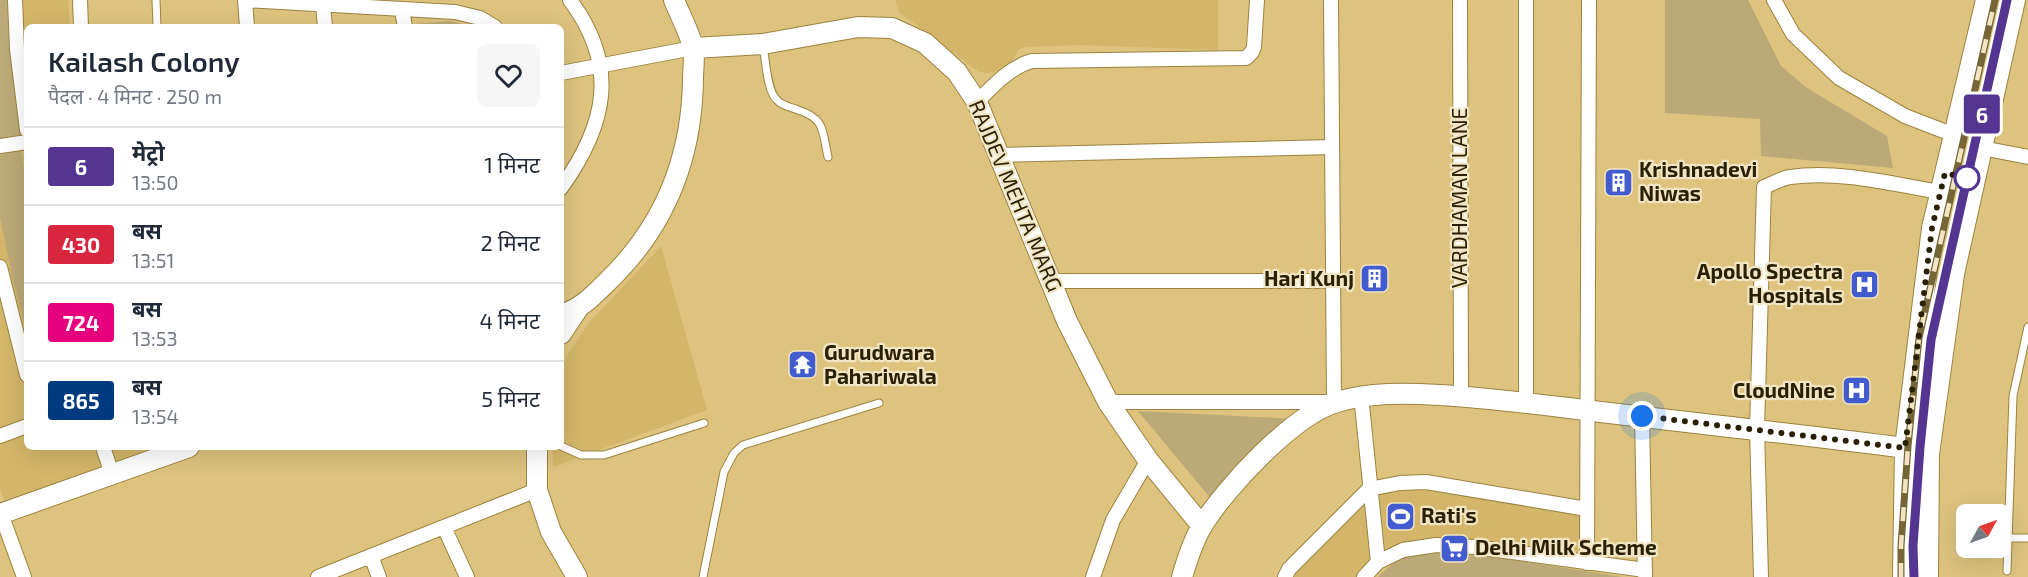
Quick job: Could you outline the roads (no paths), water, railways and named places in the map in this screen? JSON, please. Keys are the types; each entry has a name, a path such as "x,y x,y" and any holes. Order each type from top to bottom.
{"street":[{"path":"15,0 17,49 24,106"},
{"path":"80,0 81,24"},
{"path":"247,24 245,0 468,14 490,24"},
{"path":"564,184 577,166 599,112 603,89 601,66 595,43 582,16 570,0"},
{"path":"569,313 618,271 638,249 657,222 675,183 686,149 693,94 693,48 674,0"},
{"path":"977,102 1008,73 1032,61 1246,57 1254,47 1257,0"},
{"path":"1334,0 1332,147 1334,402"},
{"name":"VARDHAMAN LANE","path":"1460,0 1461,396"},
{"path":"1526,0 1526,403"},
{"path":"1587,562 1588,0"},
{"path":"1774,0 1793,34 1839,78 1905,116 1954,135"},
{"path":"1903,577 1905,448 1932,228 1986,0"},
{"path":"1928,577 1929,454 1954,274 2015,0"},
{"path":"323,5 325,24"},
{"path":"402,10 404,24"},
{"name":"RAJDEV MEHTA MARG","path":"693,48 763,44 858,27 892,28 925,43 957,72 977,102 1051,281 1087,363 1108,402 1148,460 1202,526"},
{"path":"564,72 693,48"},
{"path":"0,146 24,142"},
{"path":"999,155 1332,147"},
{"path":"1982,148 2028,157"},
{"path":"1761,577 1757,429 1764,187 1788,177 1818,176 1857,178 1940,192"},
{"path":"0,267 24,363"},
{"path":"1051,281 1333,281"},
{"path":"1362,395 1369,489 1378,562"},
{"path":"1108,402 1334,402 1362,395 1461,396 1905,448"},
{"path":"1182,577 1202,526 1231,488 1274,443 1319,410 1334,402"},
{"path":"1364,577 1378,562 1404,550 1436,545 1475,547 1587,562 1645,573 1642,416"},
{"path":"0,436 24,427"},
{"path":"104,450 112,474"},
{"path":"24,577 0,513 174,450"},
{"path":"537,450 537,490 551,532 577,577"},
{"path":"1093,577 1113,520 1148,460"},
{"path":"1285,577 1289,569 1369,489 1400,483 1426,482 1587,509"},
{"path":"318,577 537,490"},
{"path":"444,527 467,577"},
{"path":"371,556 379,577"}],"lane":[{"path":"156,0 157,24"},
{"path":"763,44 771,92 776,100 784,105 816,118 828,157"},
{"path":"2008,504 2013,396 2028,327"},
{"path":"703,577 724,472 734,453 743,445 879,403"},
{"path":"564,447 581,455 604,455 704,423"},
{"path":"2010,538 2028,538"},
{"path":"2007,558 2007,571"}],"railway":[{"path":"1901,577 1908,446 1919,338 1995,0"},
{"path":"1914,577 1913,546 1920,447 1931,340 2007,0"}],"metro line":[{"name":"6","path":"1914,577 1913,546 1920,447 1931,340 2007,0"}],"place":[{"name":"Krishnadevi Niwas","path":"1618,182"},
{"name":"Hari Kunj","path":"1375,279"},
{"name":"Apollo Spectra Hospitals","path":"1864,284"},
{"name":"Gurudwara Pahariwala","path":"803,365"},
{"name":"CloudNine","path":"1856,391"},
{"name":"Rati's","path":"1400,516"},
{"name":"Delhi Milk Scheme","path":"1454,548"}]}
